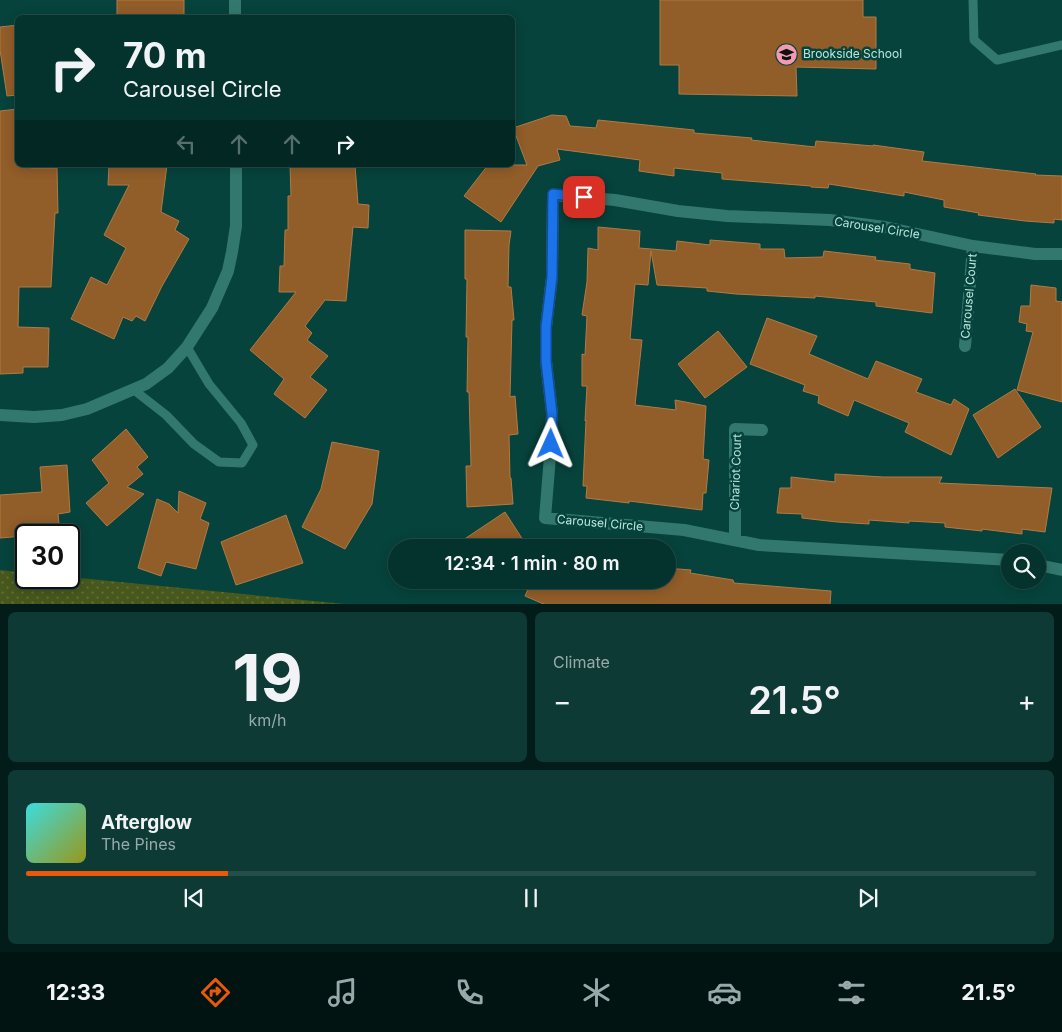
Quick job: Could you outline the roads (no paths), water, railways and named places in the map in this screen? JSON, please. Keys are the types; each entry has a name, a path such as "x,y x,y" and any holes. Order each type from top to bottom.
{"street":[{"path":"235,0 235,15"},
{"path":"0,415 34,417 62,415 87,409 146,384 168,368 187,348 212,308 228,271 236,226 236,167"},
{"name":"Carousel Circle","path":"1001,559 758,545 684,530 545,518 552,414 546,361 546,327 552,277 553,194 615,200 678,211 727,216 830,220 885,227 973,246 1035,254 1062,254"},
{"name":"Carousel Court","path":"965,346 973,246"},
{"name":"Chariot Court","path":"735,540 735,429 762,430"},
{"path":"1046,567 1062,570"}],"lane":[{"path":"973,0 974,40 997,60 1062,45"},
{"path":"134,390 166,415 194,444 219,462 242,463 253,445 240,423 209,384 187,348"}],"place":[{"name":"Brookside School","path":"787,54"}]}
